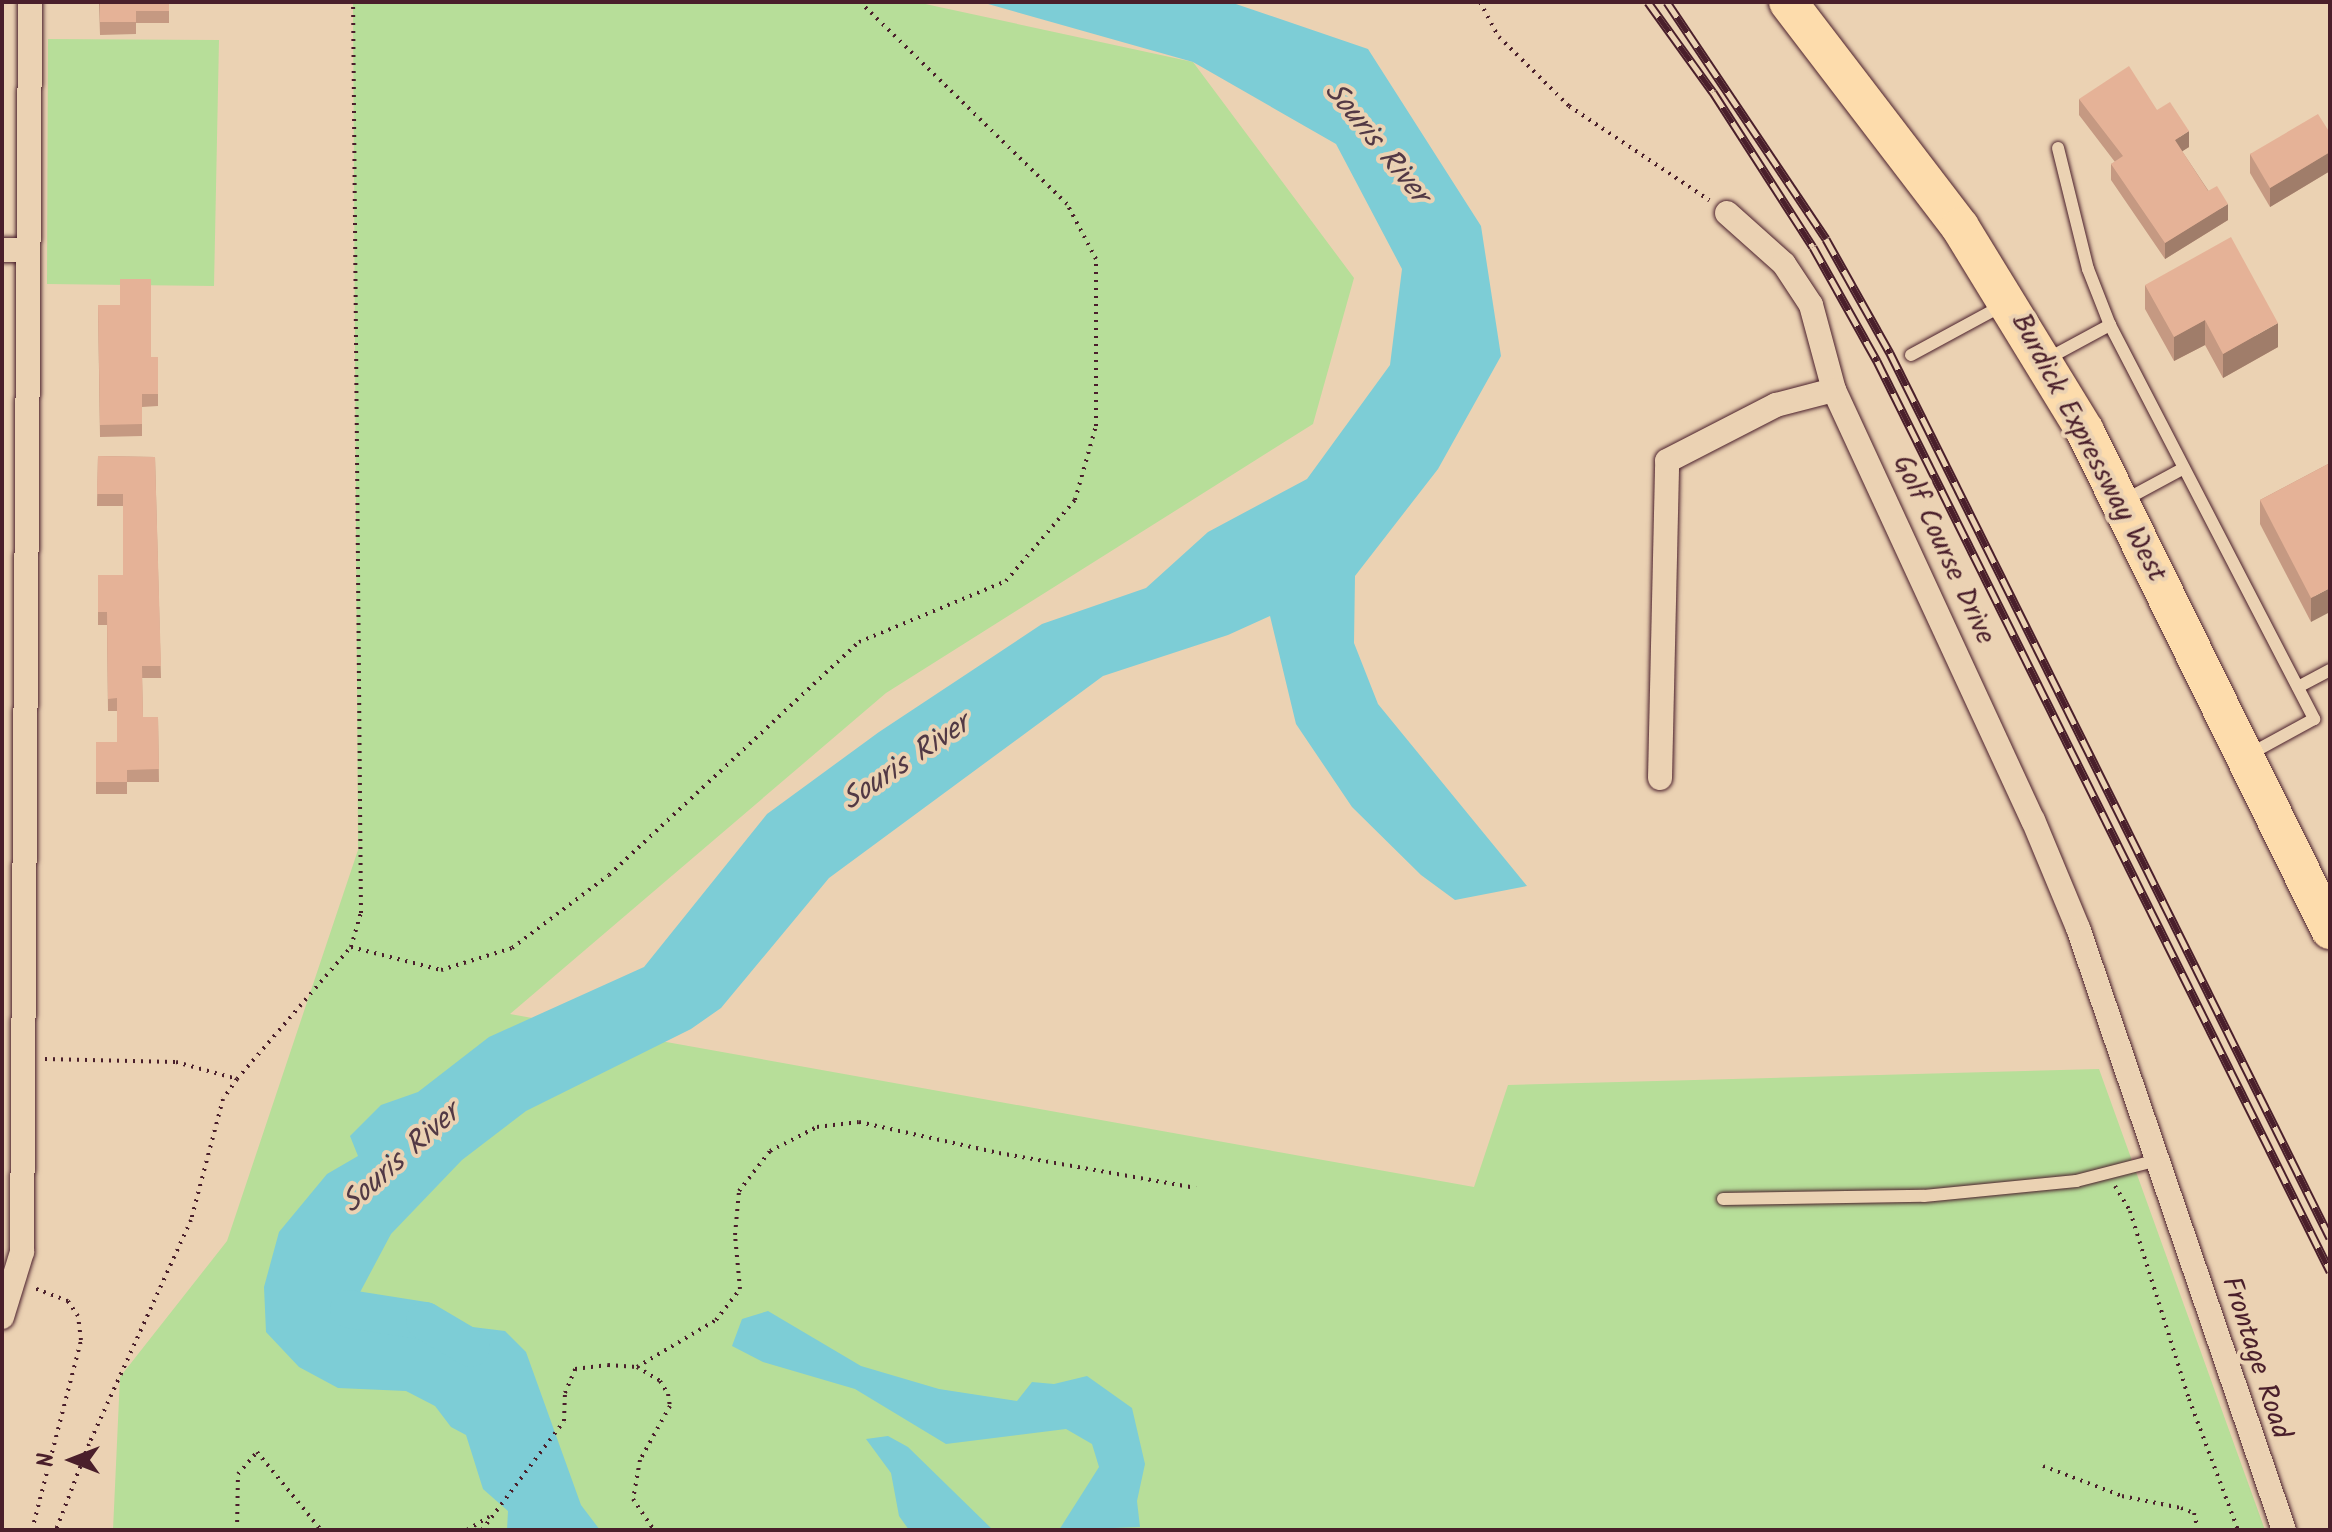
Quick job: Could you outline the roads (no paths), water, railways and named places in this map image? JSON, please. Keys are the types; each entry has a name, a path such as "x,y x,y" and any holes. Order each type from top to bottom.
{"main road":[{"name":"Burdick Expressway West","path":"1788,2 1960,227 2044,361 2120,502 2330,930"}],"street":[{"path":"2,1317 12,1282 23,1058 13,939 30,2"},
{"name":"Golf Course Drive","path":"1727,213 1784,264 1801,288 1834,390 2033,820 2078,928 2172,1204"},
{"path":"2,250 27,250"},
{"path":"1660,778 1667,461 1776,405 1834,390"},
{"name":"Frontage Road","path":"2172,1204 2284,1530"}],"lane":[{"path":"2058,148 2088,269 2110,325 2314,719 2244,757"},
{"path":"1911,355 2009,302"},
{"path":"2044,361 2110,325"},
{"path":"2120,502 2184,468"},
{"path":"2298,687 2330,670"},
{"path":"1723,1199 1924,1196 2076,1181 2158,1160"}],"water":[{"path":"981,2 1230,2 1368,49 1481,226 1501,356 1438,469 1355,576 1354,643 1378,704 1527,886 1455,900 1421,875 1352,807 1296,724 1270,616 1228,635 1103,676 829,878 721,1008 691,1029 526,1111 462,1160 391,1234 357,1298 399,1318 505,1331 526,1352 581,1505 600,1530 507,1530 508,1511 483,1489 466,1435 451,1427 435,1406 406,1391 338,1388 299,1367 266,1332 264,1287 279,1232 327,1174 358,1156 350,1136 381,1105 418,1092 489,1037 644,967 767,814 879,732 1042,624 1146,588 1208,532 1307,479 1390,365 1402,269 1336,144 1193,62"},
{"path":"768,1311 861,1366 939,1389 1017,1401 1032,1382 1054,1384 1087,1376 1132,1408 1145,1464 1137,1501 1140,1527 1059,1530 1099,1467 1092,1444 1066,1429 946,1444 855,1389 763,1362 732,1346 742,1319"},
{"path":"888,1436 908,1447 993,1530 909,1530 899,1516 891,1473 866,1439"}],"waterway":[{"name":"Souris River","path":"349,1309 425,1321 471,1348"}],"railway":[{"path":"1648,2 1713,92 1813,247 1877,361 2330,1271"},
{"path":"1667,2 1826,239 1890,353 2330,1238"}]}
